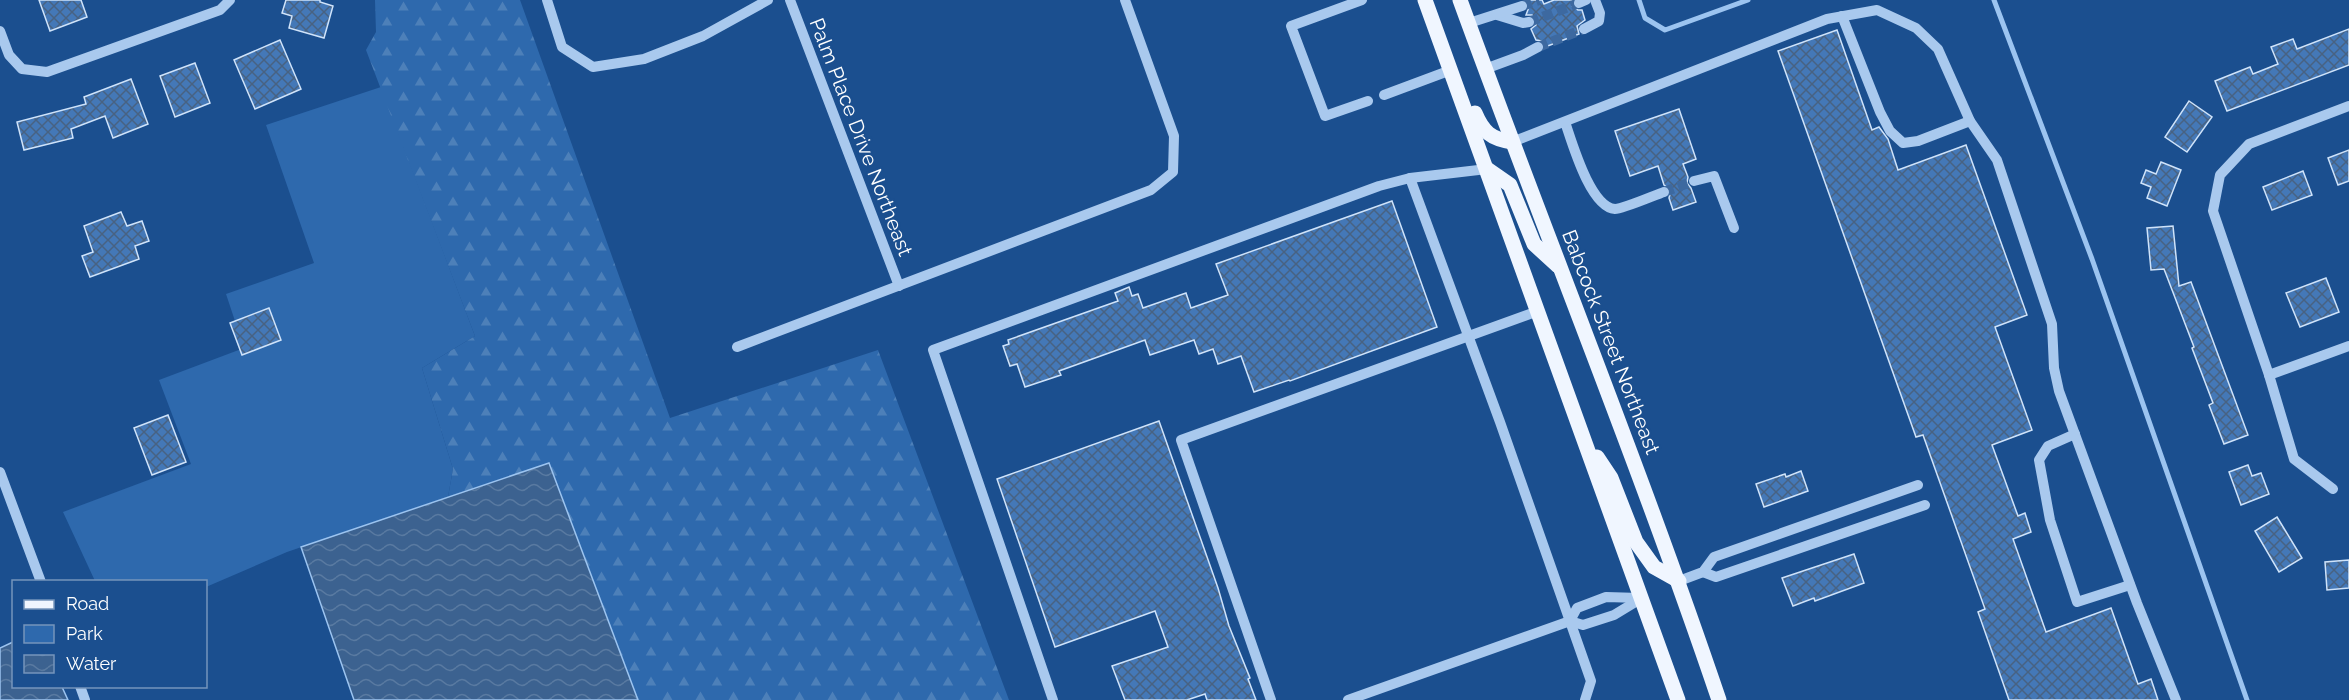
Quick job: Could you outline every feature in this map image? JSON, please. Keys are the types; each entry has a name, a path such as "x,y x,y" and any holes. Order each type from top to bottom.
{"main road":[{"path":"1425,0 1678,700"},
{"name":"Babcock Street Northeast","path":"1460,0 1679,581 1719,700"},
{"path":"1452,74 1463,89 1483,130 1501,141 1512,142"},
{"path":"1486,169 1510,185 1534,244 1560,268"},
{"path":"1584,440 1611,478 1636,542 1654,567 1679,581"}],"street":[{"path":"0,31 9,55 22,69 47,72 220,10 230,0"},
{"path":"547,0 562,47 593,67 644,59 703,36 768,0"},
{"name":"Palm Place Drive Northeast","path":"790,0 899,286"},
{"name":"Palm Place Drive Northeast","path":"737,347 1151,190 1173,172 1174,136 1125,0"},
{"path":"1362,0 1290,26 1325,117 1368,101"},
{"path":"1584,29 1599,21 1595,0"},
{"path":"1469,23 1522,6"},
{"path":"1512,142 1827,19 1876,10 1916,28 1938,49 1970,121 1997,160 2052,324 2054,368 2059,391 2130,585 2176,700"},
{"path":"1496,14 1523,23 1528,22"},
{"path":"1842,16 1890,131 1903,142 1918,141 1970,121"},
{"path":"1485,69 1538,47"},
{"path":"1384,95 1452,74"},
{"path":"2333,489 2294,459 2269,375 2213,211 2220,175 2250,144 2349,106"},
{"path":"1565,122 1589,186 1604,205 1616,209 1664,192"},
{"path":"1053,700 933,351 1379,186 1410,178 1486,169"},
{"path":"1694,181 1714,176 1734,228"},
{"path":"1410,178 1469,336 1591,681 1585,700"},
{"path":"1271,700 1181,440 1538,311"},
{"path":"2269,375 2349,346"},
{"path":"2075,434 2048,446 2039,460 2050,520 2077,602 2130,585"},
{"path":"0,472 40,580"},
{"path":"1679,581 1703,572 1714,557 1918,485"},
{"path":"1703,572 1716,578 1925,505"},
{"path":"1570,621 1577,608 1606,597 1642,598"},
{"path":"1348,700 1570,621 1583,625 1614,615 1642,598"}],"green space":[{"path":"375,0 520,0 670,418 878,350 1009,700 638,700 549,463 448,497 453,469 422,368 475,336 366,50 376,32"},
{"path":"381,87 475,336 422,368 453,469 448,497 287,552 207,587 207,580 95,580 63,512 191,464 159,380 244,348 226,294 314,263 266,125"}],"water":[{"path":"549,463 638,700 354,700 301,547"},
{"path":"12,642 12,688 62,688 68,700 0,700 0,648"}],"building":[{"path":"39,0 81,0 87,17 50,31"},
{"path":"286,0 320,0 320,2 333,6 324,38 289,28 292,16 282,13"},
{"path":"1526,0 1542,0 1544,4 1554,0 1572,0 1572,6 1582,10 1585,20 1577,26 1579,34 1545,47 1542,41 1536,40 1531,29 1536,25 1536,20 1532,15 1526,15 1529,7"},
{"path":"2349,29 2349,65 2227,111 2215,81 2250,67 2253,74 2278,64 2271,47 2293,39 2297,49"},
{"path":"1837,30 1872,130 1879,127 1888,139 1898,170 1966,145 2027,315 1995,327 2032,430 1992,445 2018,516 2025,513 2031,532 2013,539 2046,632 2111,608 2138,684 2151,679 2158,700 2009,700 1978,612 1985,609 1923,435 1916,437 1778,51"},
{"path":"280,40 301,89 255,109 234,60"},
{"path":"195,63 210,103 175,117 160,76"},
{"path":"131,79 148,124 113,138 105,116 71,129 73,138 24,150 17,122 86,104 84,97"},
{"path":"2189,101 2212,117 2187,152 2165,137"},
{"path":"1679,109 1696,159 1683,164 1688,177 1687,183 1696,202 1673,210 1669,198 1671,190 1664,185 1658,166 1630,176 1615,131"},
{"path":"2349,150 2349,181 2338,185 2328,158"},
{"path":"2161,162 2181,170 2167,206 2147,198 2151,187 2141,183 2146,170 2156,174"},
{"path":"2303,171 2312,195 2272,210 2263,187"},
{"path":"1392,201 1437,327 1254,392 1241,356 1218,364 1213,349 1199,354 1194,340 1150,355 1145,340 1059,371 1061,375 1025,387 1017,364 1010,366 1003,346 1009,344 1008,340 1118,301 1115,293 1129,287 1132,296 1138,294 1143,308 1186,293 1191,308 1228,295 1216,264"},
{"path":"121,212 127,226 142,221 149,241 135,246 139,259 90,277 82,256 93,252 84,226"},
{"path":"2173,226 2179,286 2191,282 2248,435 2224,444 2209,405 2213,403 2192,348 2194,347 2164,269 2151,270 2147,228"},
{"path":"2326,278 2339,312 2300,327 2286,293"},
{"path":"269,308 281,340 242,355 230,323"},
{"path":"168,415 186,462 152,475 134,428"},
{"path":"1159,421 1256,700 1207,700 1205,694 1187,700 1125,700 1112,666 1168,647 1155,611 1055,647 997,479"},
{"path":"2248,465 2252,476 2261,473 2269,494 2241,505 2229,472"},
{"path":"1801,471 1808,491 1764,507 1756,484"},
{"path":"2277,517 2302,558 2279,572 2255,531"},
{"path":"1854,554 1864,583 1815,601 1814,598 1793,606 1782,578"},
{"path":"2349,560 2349,588 2327,590 2325,562"}],"waterway":[{"path":"1639,0 1645,18 1665,30 1748,0"},
{"path":"1994,0 2092,259 2247,700"}],"tunnel":[{"path":"1522,6 1539,0"},
{"path":"1529,22 1579,3"},
{"path":"1538,47 1584,29"},
{"path":"1664,192 1694,181"}]}
